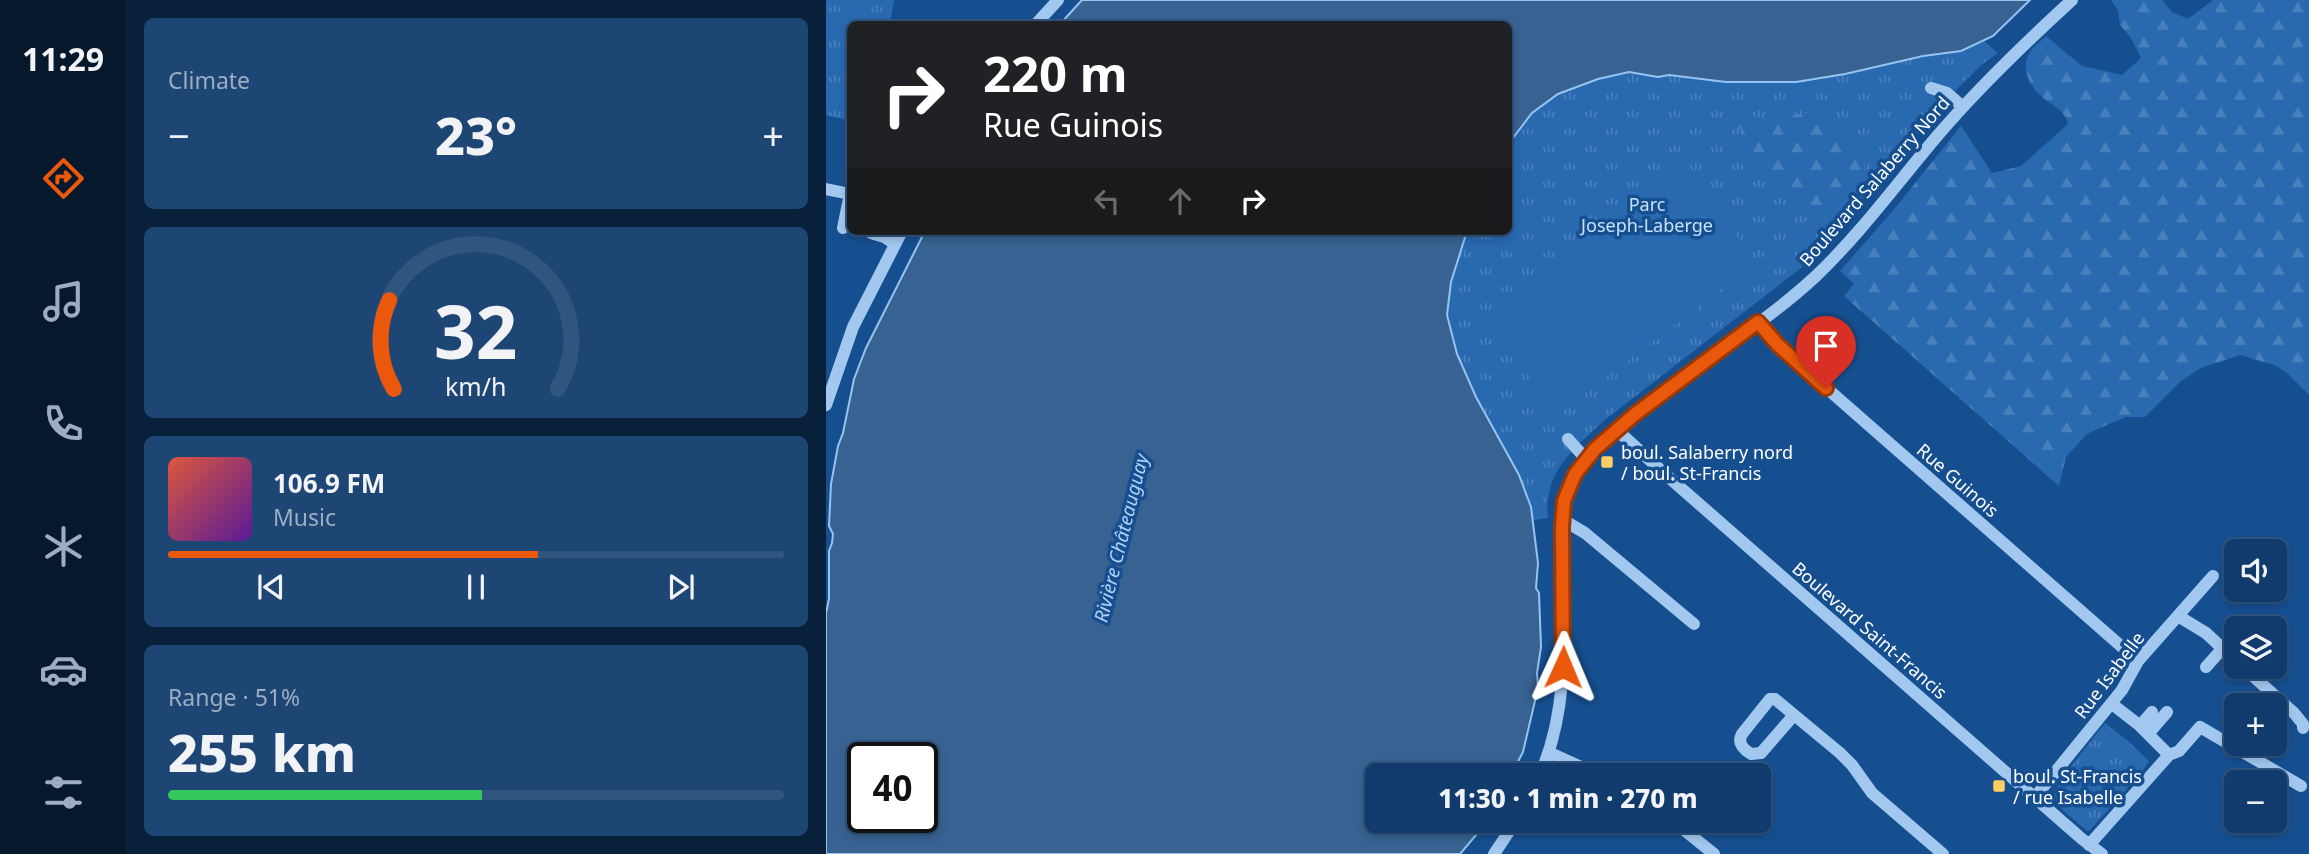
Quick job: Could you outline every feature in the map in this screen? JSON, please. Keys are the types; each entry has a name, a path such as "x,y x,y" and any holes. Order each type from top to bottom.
{"street":[{"path":"1040,21 1058,0"},
{"name":"Boulevard Salaberry Nord","path":"1545,763 1558,721 1562,687 1563,520 1567,492 1575,474 1586,459 1617,430 1803,288 1964,107 2072,0"},
{"path":"1931,88 1947,93 1964,107"},
{"path":"826,189 847,193"},
{"path":"842,228 847,207"},
{"path":"878,235 895,244"},
{"path":"826,405 853,327 900,235"},
{"name":"Rue Guinois","path":"1758,322 1799,364 2138,661"},
{"name":"Boulevard Saint-Francis","path":"1617,430 2102,854"},
{"path":"1568,439 1586,459"},
{"path":"1563,520 1585,533 1694,624"},
{"name":"Rue Isabelle","path":"2035,797 2112,704 2138,661 2213,576"},
{"path":"2178,616 2206,633 2222,648 2206,667"},
{"path":"2256,679 2294,713 2303,728"},
{"path":"1794,715 1761,753 1751,754 1741,746 1742,734 1771,698 1794,715 1847,759 1872,793 1943,854"},
{"path":"2112,704 2169,755"},
{"path":"2144,730 2152,712"},
{"path":"2144,730 2167,712"},
{"path":"2089,845 2169,755 2179,751 2200,727 2301,786"},
{"path":"1550,753 1572,763"},
{"path":"1494,854 1508,833"},
{"path":"1688,833 1714,854"}],"green space":[{"path":"826,0 894,0 890,21 847,21 847,120 826,115"},
{"path":"2111,0 2162,0 2172,12 2188,19 2213,0 2309,0 2309,395 2286,372 2274,365 2240,355 2201,368 2181,381 2145,417 2125,417 2087,434 2066,457 2059,486 1844,296 1854,284 1840,271 1961,126 1992,173 2021,166 2068,124 2061,111 2037,93 2027,76 2027,58 2046,36 2082,66 2122,75 2141,58 2131,38 2120,25 2118,11"},
{"name":"Parc Joseph-Laberge","path":"1984,41 1998,53 1981,65 1944,102 1810,261 1606,419 1583,440 1556,474 1548,501 1548,518 1534,520 1519,475 1484,414 1457,354 1447,315 1451,282 1466,235 1512,235 1512,139 1532,113 1558,94 1598,79 1629,72 1725,82 1796,82 1923,56 1961,51"},
{"path":"1806,113 1835,126 1854,144 1863,158 1863,178 1859,187 1846,202 1837,207 1817,208 1794,193 1754,150 1737,123 1740,118 1772,119"},
{"path":"1685,168 1757,262 1558,414 1486,320"},
{"path":"2105,723 2149,761 2087,831 2058,806 2054,794 2061,779"}],"water":[{"path":"1082,0 2030,0 1993,36 1961,51 1923,56 1845,74 1796,82 1726,82 1629,72 1598,79 1558,94 1532,113 1512,139 1512,21 1063,21"},
{"name":"Rivière Châteauguay","path":"923,235 1466,235 1451,282 1447,315 1457,354 1476,397 1519,475 1531,507 1538,563 1536,588 1539,593 1541,647 1538,688 1523,752 1517,763 1365,763 1365,833 1478,833 1460,854 826,854 826,613 829,599 829,551 833,534 829,526 831,484 854,379 866,348"}],"place":[{"name":"boul. Salaberry nord / boul. St-Francis","path":"1607,462"},
{"name":"boul. St-Francis / rue Isabelle","path":"1999,786"}],"route":[{"path":"1563,667 1564,501 1575,474 1595,449 1634,415 1758,322 1778,345 1826,388"}]}
